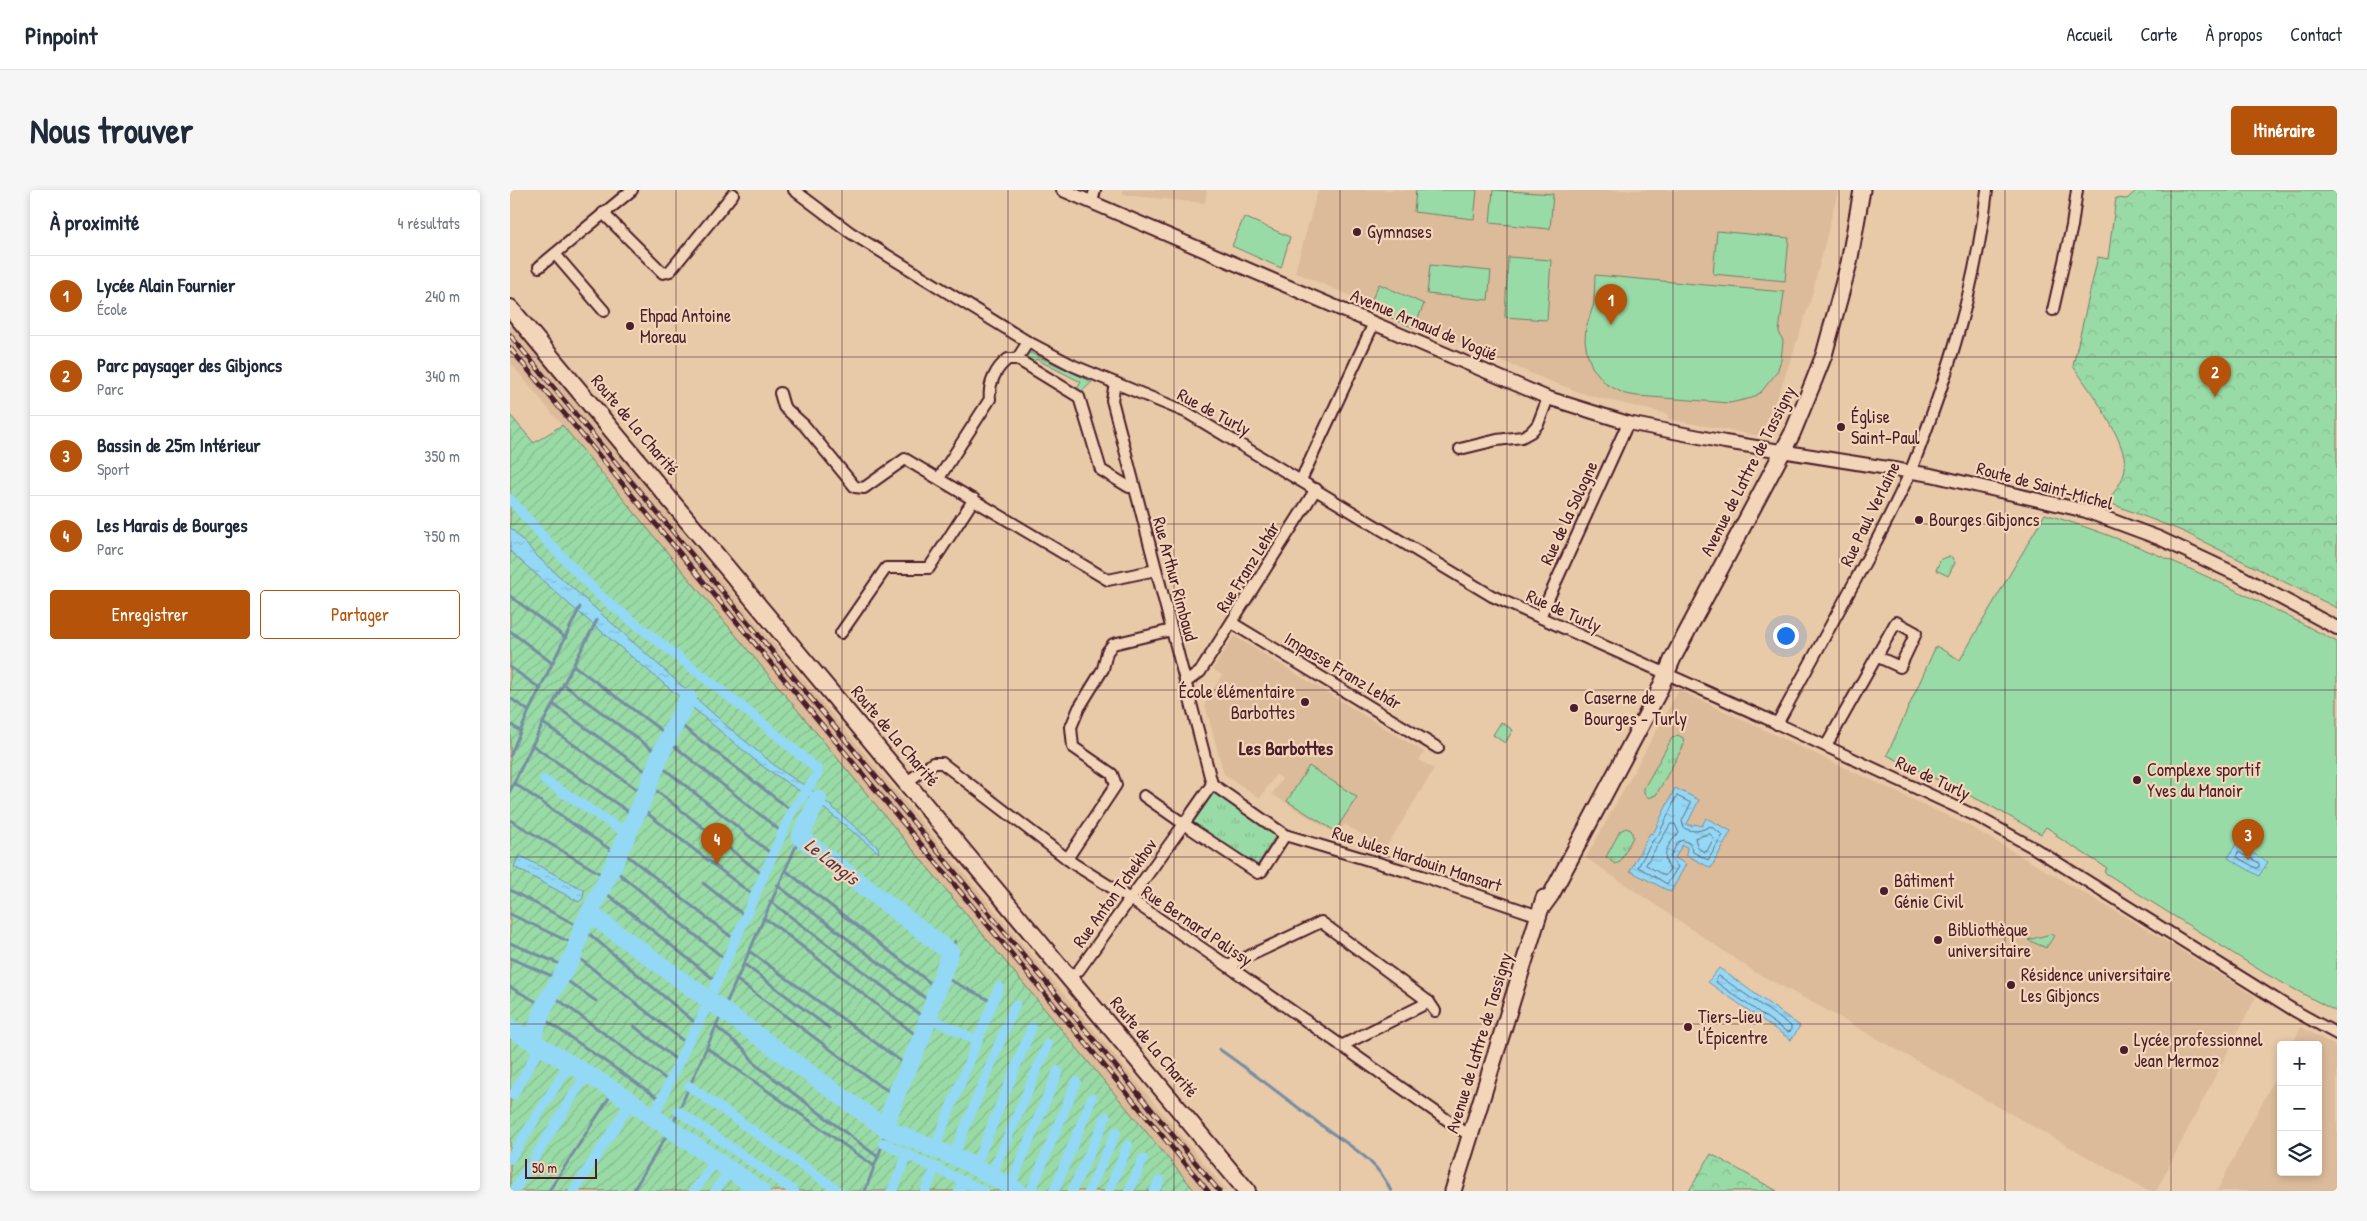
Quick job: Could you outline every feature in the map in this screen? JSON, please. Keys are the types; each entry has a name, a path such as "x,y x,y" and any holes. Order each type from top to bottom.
{"main road":[{"name":"Avenue de Lattre de Tassigny","path":"1453,1191 1541,911 1658,693 1666,674 1783,451 1824,355 1849,263 1862,190"},
{"name":"Route de La Charité","path":"510,308 1248,1191"}],"street":[{"path":"539,267 632,190"},
{"name":"Rue de Turly","path":"794,190 851,233 1028,342 1115,383 1186,412 1492,596 1826,746 1978,817 2034,848 2295,1011 2337,1034"},
{"name":"Avenue Arnaud de Vogüé","path":"1064,190 1093,196 1374,323 1548,398 1628,423 1783,451"},
{"name":"Rue Paul Verlaine","path":"1777,724 1876,542 1910,471 1954,352 1978,251 1987,190"},
{"path":"2053,310 2077,190"},
{"path":"603,214 663,273 670,272 733,194"},
{"path":"555,254 604,311"},
{"path":"1301,480 1374,323"},
{"path":"1018,359 1028,342"},
{"path":"939,478 990,400 990,385 1000,366 1008,359 1018,359 1079,397 1101,470 1129,488 1133,486"},
{"name":"Rue Arthur Rimbaud","path":"1115,383 1112,400 1212,784"},
{"path":"780,393 784,408 804,425 855,487 864,488 905,459 1108,580 1156,570"},
{"path":"1460,449 1497,440 1522,437 1531,432 1538,424 1548,398"},
{"name":"Rue de la Sologne","path":"1540,617 1628,423"},
{"name":"Route de Saint-Michel","path":"1783,451 1910,471 2011,492 2086,511 2159,538 2238,575 2337,628"},
{"name":"Rue Franz Lehár","path":"1186,682 1200,672 1316,490"},
{"path":"842,633 886,568 929,568 974,499"},
{"name":"Impasse Franz Lehár","path":"1232,623 1438,748"},
{"path":"1067,859 1116,785 1112,774 1072,747 1070,727 1079,708 1103,669 1107,652 1113,644 1172,630"},
{"path":"1826,746 1878,657"},
{"name":"Rue Bernard Palissy","path":"907,782 934,763 942,763 1067,859 1130,899 1228,966 1470,1136"},
{"name":"Rue Jules Hardouin Mansart","path":"1212,784 1285,835 1541,911"},
{"name":"Rue Anton Tchekhov","path":"1070,978 1079,970 1212,784"},
{"path":"1144,796 1258,873 1262,871 1285,835"},
{"path":"1228,966 1321,922 1429,1002 1435,1011"},
{"path":"1341,1046 1429,1002"}],"shaded area":[{"path":"1123,190 1207,190 1205,203 1123,195"},
{"path":"1318,190 1838,190 1810,302 1783,382 1760,436 1668,419 1668,414 1587,395 1537,376 1295,272"},
{"path":"510,320 770,639 1227,1191 1195,1191 851,777 510,362"},
{"path":"1234,636 1424,752 1419,760 1434,769 1385,849 1345,824 1337,835 1272,794 1282,779 1276,774 1260,798 1224,774 1205,704 1222,675 1213,669"},
{"path":"1679,690 1969,826 2151,932 2256,997 2156,1191 2148,1191 1823,1008 1755,972 1586,858"},
{"path":"2301,1027 2337,1047 2337,1191 2217,1191 2277,1074 2277,1176 2322,1176 2322,1041 2294,1041"}],"green space":[{"path":"1416,190 1477,190 1474,219 1414,212"},
{"path":"1493,190 1553,194 1550,229 1490,223"},
{"path":"2137,190 2337,190 2337,608 2182,531 2107,502 2123,477 2125,468 2124,457 2114,429 2073,366 2098,257 2108,259 2116,198 2127,199"},
{"path":"1244,217 1290,237 1281,268 1232,246"},
{"path":"1717,231 1789,238 1785,281 1713,274"},
{"path":"1508,257 1551,260 1547,320 1505,317"},
{"path":"1430,265 1491,271 1488,300 1427,294"},
{"path":"1595,275 1784,292 1779,332 1783,341 1781,360 1777,372 1761,392 1752,398 1730,403 1637,396 1625,394 1606,384 1592,367 1585,340 1586,328 1594,303"},
{"path":"1379,284 1424,304 1414,328 1368,308"},
{"path":"1027,353 1031,353 1092,382 1082,391 1077,389 1081,382 1036,359 1032,364 1026,359"},
{"path":"510,415 534,443 562,425 1195,1191 510,1191"},
{"name":"Complexe sportif Yves du Manoir","path":"2045,514 2083,526 2158,555 2266,605 2337,642 2337,1012 2266,974 2104,872 2107,868 2056,836 2057,834 2046,827 2041,834 1987,804 1887,755 1936,646 1960,660"},
{"path":"1951,556 1955,563 1948,576 1936,570 1941,559"},
{"path":"1501,722 1513,730 1505,743 1493,735"},
{"path":"1678,735 1683,738 1684,745 1656,795 1649,798 1644,794 1644,788 1672,738"},
{"path":"1309,766 1357,797 1335,831 1287,801"},
{"path":"1214,792 1217,792 1276,835 1257,866 1255,867 1192,824"},
{"path":"1626,828 1631,830 1633,837 1620,862 1615,864 1606,857 1620,831"},
{"path":"2051,934 2054,936 2046,948 2028,940"},
{"path":"1711,1154 1777,1191 1689,1191"}],"water":[{"path":"510,527 540,559 726,725 779,769 816,793 878,847 879,853 816,802 762,766 570,605 510,551"},
{"path":"1675,788 1699,800 1687,824 1702,826 1706,818 1731,831 1711,868 1686,855 1687,847 1682,845 1675,858 1686,864 1671,892 1630,871 1650,833 1653,834"},
{"path":"2236,844 2268,862 2259,876 2228,858"},
{"path":"519,855 584,890 583,898 579,902 514,867"},
{"path":"1719,968 1800,1026 1791,1040 1708,982"}],"waterway":[{"path":"510,499 599,595 760,721 818,770 817,775 792,811 698,1025 687,1044 653,1118"},
{"path":"510,596 566,638"},
{"path":"510,756 529,711 580,607"},
{"path":"510,791 597,620"},
{"path":"510,631 552,663"},
{"path":"573,665 669,736"},
{"path":"510,667 541,689"},
{"path":"564,685 660,755"},
{"path":"510,698 529,711"},
{"path":"532,1040 544,1006 574,954 582,928 612,868 645,795 660,755 688,698"},
{"path":"553,704 652,776"},
{"path":"677,722 792,811"},
{"path":"543,723 645,795"},
{"path":"510,724 520,731"},
{"path":"668,741 783,833"},
{"path":"532,745 636,817"},
{"path":"657,763 773,855"},
{"path":"544,780 628,834"},
{"path":"514,783 618,855"},
{"path":"649,785 763,875"},
{"name":"Le Langis","path":"818,799 800,837 950,952 921,1039 896,1095 885,1128"},
{"path":"639,807 753,895"},
{"path":"510,820 606,877"},
{"path":"633,1191 671,1128 800,837"},
{"path":"620,850 734,939"},
{"path":"612,868 726,960"},
{"path":"785,870 938,989"},
{"path":"703,883 745,916"},
{"path":"777,885 933,1004"},
{"path":"510,890 582,928 698,1025"},
{"path":"602,890 716,981"},
{"path":"770,901 927,1020"},
{"path":"589,913 885,1128 964,1161 1018,1191"},
{"path":"510,914 576,945"},
{"path":"763,918 772,923 921,1039"},
{"path":"950,952 955,941"},
{"path":"510,943 567,967"},
{"path":"749,951 909,1067"},
{"path":"574,954 687,1044"},
{"path":"510,958 552,976 562,977 596,1001"},
{"path":"744,964 829,1028"},
{"path":"942,976 993,1002"},
{"path":"737,980 877,1084 896,1095"},
{"path":"510,987 544,1006"},
{"path":"934,1149 999,987"},
{"path":"552,995 670,1082"},
{"path":"953,1157 1015,1005"},
{"path":"541,1017 661,1100"},
{"path":"928,1017 978,1041"},
{"path":"634,1026 679,1062"},
{"path":"716,1027 744,1049 756,1065 878,1157"},
{"path":"975,1167 1032,1027"},
{"path":"510,1028 614,1090 761,1191"},
{"path":"991,1176 1048,1044"},
{"path":"513,1095 541,1045"},
{"path":"707,1048 874,1166"},
{"path":"1219,1049 1369,1160 1385,1179 1391,1191"},
{"path":"510,1159 570,1063"},
{"path":"1010,1187 1058,1071"},
{"path":"514,1191 587,1073"},
{"path":"1031,1191 1076,1082"},
{"path":"689,1086 839,1191"},
{"path":"549,1191 614,1090"},
{"path":"1054,1191 1092,1098"},
{"path":"574,1191 631,1102"},
{"path":"678,1111 794,1191"},
{"path":"1072,1191 1106,1117"},
{"path":"865,1191 883,1143 885,1128"},
{"path":"1089,1191 1116,1132"},
{"path":"883,1143 984,1191"},
{"path":"1109,1191 1128,1145"},
{"path":"892,1191 908,1154"},
{"path":"1129,1191 1143,1159"},
{"path":"694,1191 715,1161"},
{"path":"925,1191 936,1167"},
{"path":"715,1191 729,1170"},
{"path":"1154,1191 1160,1180"},
{"path":"959,1191 964,1181"}],"railway":[{"path":"510,335 1219,1191"},
{"path":"510,348 1208,1191"}],"place":[{"name":"Gymnases","path":"1357,232"},
{"name":"Lycée Alain Fournier","path":"1611,325"},
{"name":"Ehpad Antoine Moreau","path":"630,326"},
{"name":"Parc paysager des Gibjoncs","path":"2215,397"},
{"name":"Église Saint-Paul","path":"1841,427"},
{"name":"Bourges Gibjoncs","path":"1919,520"},
{"name":"École élémentaire Barbottes","path":"1305,702"},
{"name":"Caserne de Bourges - Turly","path":"1574,708"},
{"name":"Complexe sportif Yves du Manoir","path":"2137,780"},
{"name":"Bassin de 25m Intérieur","path":"2248,860"},
{"name":"Les Marais de Bourges","path":"717,864"},
{"name":"Bâtiment Génie Civil","path":"1884,891"},
{"name":"Bibliothèque universitaire","path":"1938,940"},
{"name":"Résidence universitaire Les Gibjoncs","path":"2011,985"},
{"name":"Tiers-lieu l'Épicentre","path":"1688,1027"},
{"name":"Lycée professionnel Jean Mermoz","path":"2124,1050"}],"district":[{"name":"Les Barbottes","path":"1286,748"}]}
